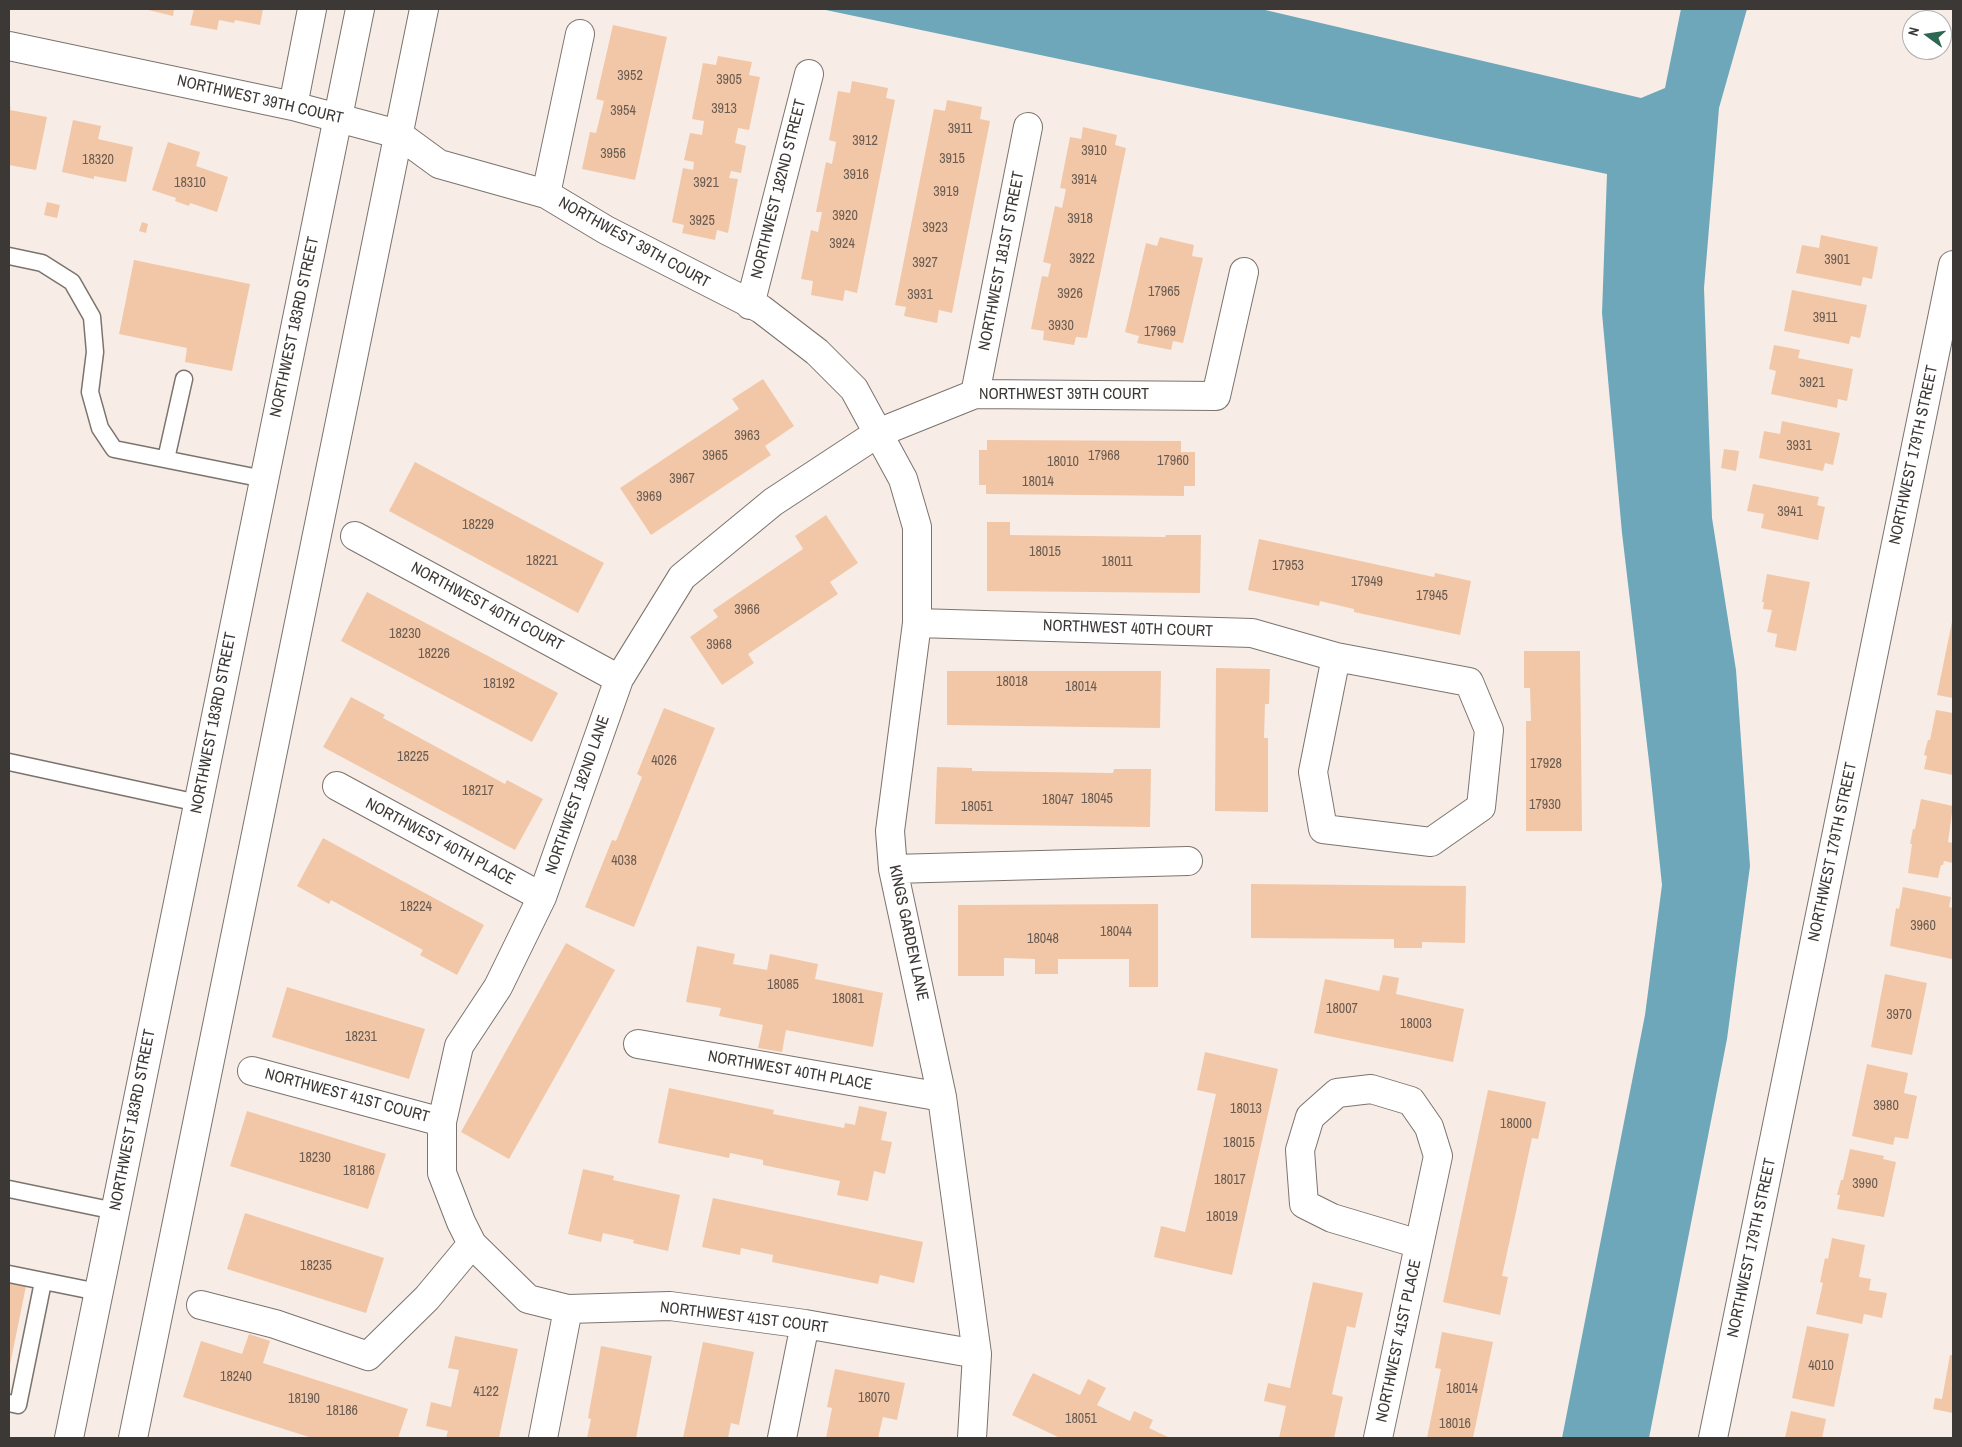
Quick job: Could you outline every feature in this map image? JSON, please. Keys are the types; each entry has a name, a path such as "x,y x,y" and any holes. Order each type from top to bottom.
{"street":[{"path":"292,106 312,9"},
{"name":"NORTHWEST 183RD STREET","path":"68,1438 360,9"},
{"path":"133,1438 424,9"},
{"path":"546,194 580,34"},
{"name":"NORTHWEST 39TH COURT","path":"9,46 338,117 398,134 439,164 546,194 606,230 761,310 817,352 854,389 878,433 975,394 1216,396 1244,272"},
{"name":"NORTHWEST 182ND STREET","path":"750,305 809,74"},
{"name":"NORTHWEST 181ST STREET","path":"975,394 1028,127"},
{"name":"NORTHWEST 179TH STREET","path":"1712,1438 1952,279"},
{"name":"KINGS GARDEN LANE","path":"878,433 903,479 917,527 917,623 890,831 893,870 942,1098 977,1354 972,1438"},
{"name":"NORTHWEST 182ND LANE","path":"472,1244 461,1222 442,1173 442,1122 459,1046 498,988 542,897 619,679 682,577 774,502 878,433"},
{"name":"NORTHWEST 40TH COURT","path":"355,536 619,679"},
{"name":"NORTHWEST 40TH COURT","path":"917,623 1252,633 1336,657 1469,682 1489,730 1481,807 1431,842 1323,828 1313,772 1336,657"},
{"name":"NORTHWEST 40TH PLACE","path":"337,786 542,897"},
{"path":"893,870 1188,861"},
{"name":"NORTHWEST 40TH PLACE","path":"638,1044 942,1098"},
{"name":"NORTHWEST 41ST COURT","path":"252,1071 442,1122"},
{"name":"NORTHWEST 41ST PLACE","path":"1378,1438 1438,1156 1429,1127 1411,1101 1371,1089 1338,1093 1310,1117 1300,1150 1304,1204 1332,1218 1419,1244"},
{"path":"201,1305 275,1324 368,1356 427,1298 472,1244"},
{"name":"NORTHWEST 41ST COURT","path":"472,1244 528,1299 568,1309 670,1306 805,1324 977,1354"},
{"path":"543,1438 568,1309"},
{"path":"782,1438 805,1324"}],"lane":[{"path":"9,256 42,263 72,282 92,317 95,352 90,392 100,428 114,449 264,479"},
{"path":"166,459 184,379"},
{"path":"9,762 198,803"},
{"path":"9,1189 115,1211"},
{"path":"9,1274 98,1292"},
{"path":"9,1403 18,1405 43,1282"}],"water":[{"path":"821,9 1261,9 1641,98 1665,88 1681,9 1747,9 1719,108 1704,288 1712,518 1736,670 1750,866 1727,1039 1649,1438 1562,1438 1645,1015 1662,885 1622,533 1602,313 1607,174"}],"building":[{"path":"144,9 174,9 173,16"},
{"path":"194,9 263,9 260,25 235,20 234,23 219,20 217,30 190,25"},
{"path":"613,25 667,37 635,180 582,169 590,132 596,133 604,101 596,99"},
{"path":"718,56 752,62 749,75 760,77 749,130 738,128 735,143 746,146 741,173 731,171 729,178 738,179 728,233 717,230 715,240 682,233 684,225 672,222 683,168 693,170 694,162 684,160 690,133 702,135 704,121 692,119 703,63 716,65"},
{"path":"852,81 888,88 886,98 895,100 857,293 845,290 843,301 811,295 813,281 801,279 811,230 818,232 822,212 816,212 826,162 832,164 836,142 829,140 838,91 850,93"},
{"path":"947,100 982,107 980,119 990,121 952,313 939,310 937,323 904,316 906,307 895,305 934,109 945,111"},
{"path":"9,107 11,107 10,110 47,117 36,170 9,165"},
{"path":"73,120 101,126 98,139 133,147 126,182 94,176 94,179 62,172"},
{"path":"1083,127 1117,135 1115,145 1126,148 1087,338 1076,337 1074,345 1043,340 1044,331 1031,329 1042,276 1048,277 1051,264 1043,262 1055,206 1062,208 1066,189 1060,188 1070,137 1081,139"},
{"path":"168,142 200,152 196,166 228,177 217,212 190,203 189,206 175,201 176,198 152,190"},
{"path":"47,202 60,205 57,218 44,215"},
{"path":"142,222 148,224 146,233 139,231"},
{"path":"1821,235 1878,247 1872,279 1863,277 1861,286 1796,273 1802,245 1819,248"},
{"path":"1160,237 1194,245 1192,256 1203,258 1183,343 1173,341 1171,350 1137,343 1139,336 1125,332 1146,243 1157,246"},
{"path":"134,260 250,284 232,371 185,362 187,348 119,334"},
{"path":"1792,290 1867,305 1860,338 1851,336 1849,344 1784,331"},
{"path":"1774,345 1800,350 1798,358 1853,369 1847,401 1838,399 1837,408 1771,394 1776,371 1769,369"},
{"path":"763,379 794,426 765,446 771,455 651,535 620,488 739,409 732,399"},
{"path":"1782,421 1840,433 1833,465 1825,463 1823,471 1759,458 1764,431 1780,434"},
{"path":"987,440 1181,441 1181,452 1195,452 1195,486 1184,486 1184,496 986,494 986,485 979,485 979,450 987,450"},
{"path":"1724,449 1739,451 1736,471 1721,468"},
{"path":"415,462 604,563 578,613 389,511"},
{"path":"1753,484 1819,497 1817,505 1825,507 1818,540 1761,528 1764,514 1747,511"},
{"path":"826,515 858,563 830,582 838,594 748,654 754,663 722,685 690,637 718,617 713,610 803,549 795,536"},
{"path":"987,522 1010,522 1010,535 1165,537 1166,535 1201,535 1200,593 987,591"},
{"path":"1259,539 1434,577 1435,573 1471,581 1460,635 1354,612 1354,609 1320,601 1319,606 1248,590"},
{"path":"1767,574 1810,582 1796,651 1775,647 1777,634 1767,632 1772,610 1763,609 1764,602 1762,602"},
{"path":"367,592 558,693 532,742 341,641"},
{"path":"1953,622 1953,698 1937,695"},
{"path":"1524,651 1580,651 1582,831 1526,831 1526,721 1531,721 1530,688 1524,688"},
{"path":"1216,668 1270,669 1269,704 1265,704 1264,738 1268,738 1268,812 1215,811"},
{"path":"947,671 1161,671 1160,728 947,725"},
{"path":"351,697 385,715 383,718 505,784 507,780 543,799 515,850 323,747"},
{"path":"664,708 715,728 634,927 585,907 612,840 616,841 642,777 637,774"},
{"path":"1936,710 1953,713 1953,775 1924,769 1927,756 1924,755 1928,740 1930,740"},
{"path":"937,767 972,768 972,771 1113,773 1114,769 1151,769 1150,827 935,824"},
{"path":"1921,799 1953,806 1948,842 1953,843 1953,863 1944,861 1938,878 1908,873 1912,844 1910,844"},
{"path":"323,838 484,925 457,975 420,955 423,950 331,900 329,904 297,886"},
{"path":"1251,884 1466,886 1465,943 1422,942 1422,948 1394,948 1394,939 1251,938"},
{"path":"1903,887 1951,897 1949,907 1953,908 1952,959 1890,946 1896,908 1899,909"},
{"path":"1158,904 1158,987 1129,987 1129,959 1058,959 1058,974 1035,974 1035,959 1004,958 1004,976 958,976 958,905"},
{"path":"566,943 615,970 509,1159 461,1132"},
{"path":"697,946 735,954 733,964 767,970 770,954 818,964 815,979 883,993 873,1047 786,1030 782,1052 758,1048 763,1025 719,1016 721,1008 686,1002"},
{"path":"1885,974 1927,983 1912,1055 1871,1047"},
{"path":"1383,975 1399,978 1396,994 1464,1009 1453,1062 1314,1033 1325,979 1379,991"},
{"path":"287,987 425,1029 409,1079 272,1037"},
{"path":"1205,1052 1278,1069 1232,1275 1154,1257 1161,1226 1185,1232 1216,1094 1197,1090"},
{"path":"1867,1064 1908,1073 1904,1093 1917,1096 1908,1139 1895,1137 1893,1145 1852,1136"},
{"path":"669,1088 774,1110 773,1114 844,1128 845,1123 855,1125 859,1106 887,1112 881,1140 892,1142 885,1174 874,1171 868,1201 837,1195 840,1181 763,1165 763,1160 730,1153 729,1158 658,1143"},
{"path":"1488,1090 1546,1102 1538,1139 1532,1138 1502,1276 1508,1277 1500,1315 1443,1302"},
{"path":"247,1111 386,1154 368,1209 230,1166"},
{"path":"1850,1149 1884,1156 1883,1159 1896,1162 1884,1217 1837,1209 1840,1195 1837,1195 1841,1180 1843,1180"},
{"path":"583,1169 614,1176 613,1180 680,1195 668,1251 633,1243 634,1240 603,1233 601,1242 568,1234"},
{"path":"713,1198 923,1242 914,1283 880,1275 878,1284 772,1262 773,1255 741,1248 740,1255 702,1247"},
{"path":"245,1213 384,1258 366,1313 227,1269"},
{"path":"1832,1238 1865,1245 1859,1277 1871,1279 1869,1290 1887,1293 1882,1318 1864,1314 1862,1324 1816,1314 1823,1283 1820,1282 1825,1258 1828,1259"},
{"path":"9,1282 26,1286 10,1365 9,1365"},
{"path":"1313,1282 1363,1293 1355,1328 1347,1326 1332,1394 1343,1397 1334,1438 1279,1438 1286,1406 1264,1401 1268,1383 1290,1388"},
{"path":"1807,1326 1849,1334 1834,1407 1792,1398"},
{"path":"1442,1332 1493,1342 1473,1438 1427,1438 1441,1369 1435,1368"},
{"path":"249,1334 270,1341 263,1363 408,1409 398,1438 312,1438 183,1397 201,1341 242,1354"},
{"path":"455,1336 518,1349 499,1438 446,1438 448,1431 426,1426 431,1402 451,1407 459,1370 448,1368"},
{"path":"703,1342 754,1352 739,1425 731,1423 728,1438 683,1438"},
{"path":"601,1346 652,1356 636,1438 587,1438 591,1419 588,1418"},
{"path":"1950,1355 1953,1355 1953,1413 1933,1409 1935,1398 1942,1399"},
{"path":"835,1369 905,1383 897,1420 883,1417 878,1438 826,1438 832,1408 827,1407"},
{"path":"1033,1373 1080,1395 1088,1379 1106,1388 1097,1405 1130,1421 1134,1411 1153,1420 1149,1428 1170,1438 1060,1438 1012,1415"},
{"path":"1791,1411 1826,1419 1822,1438 1785,1438"}]}
